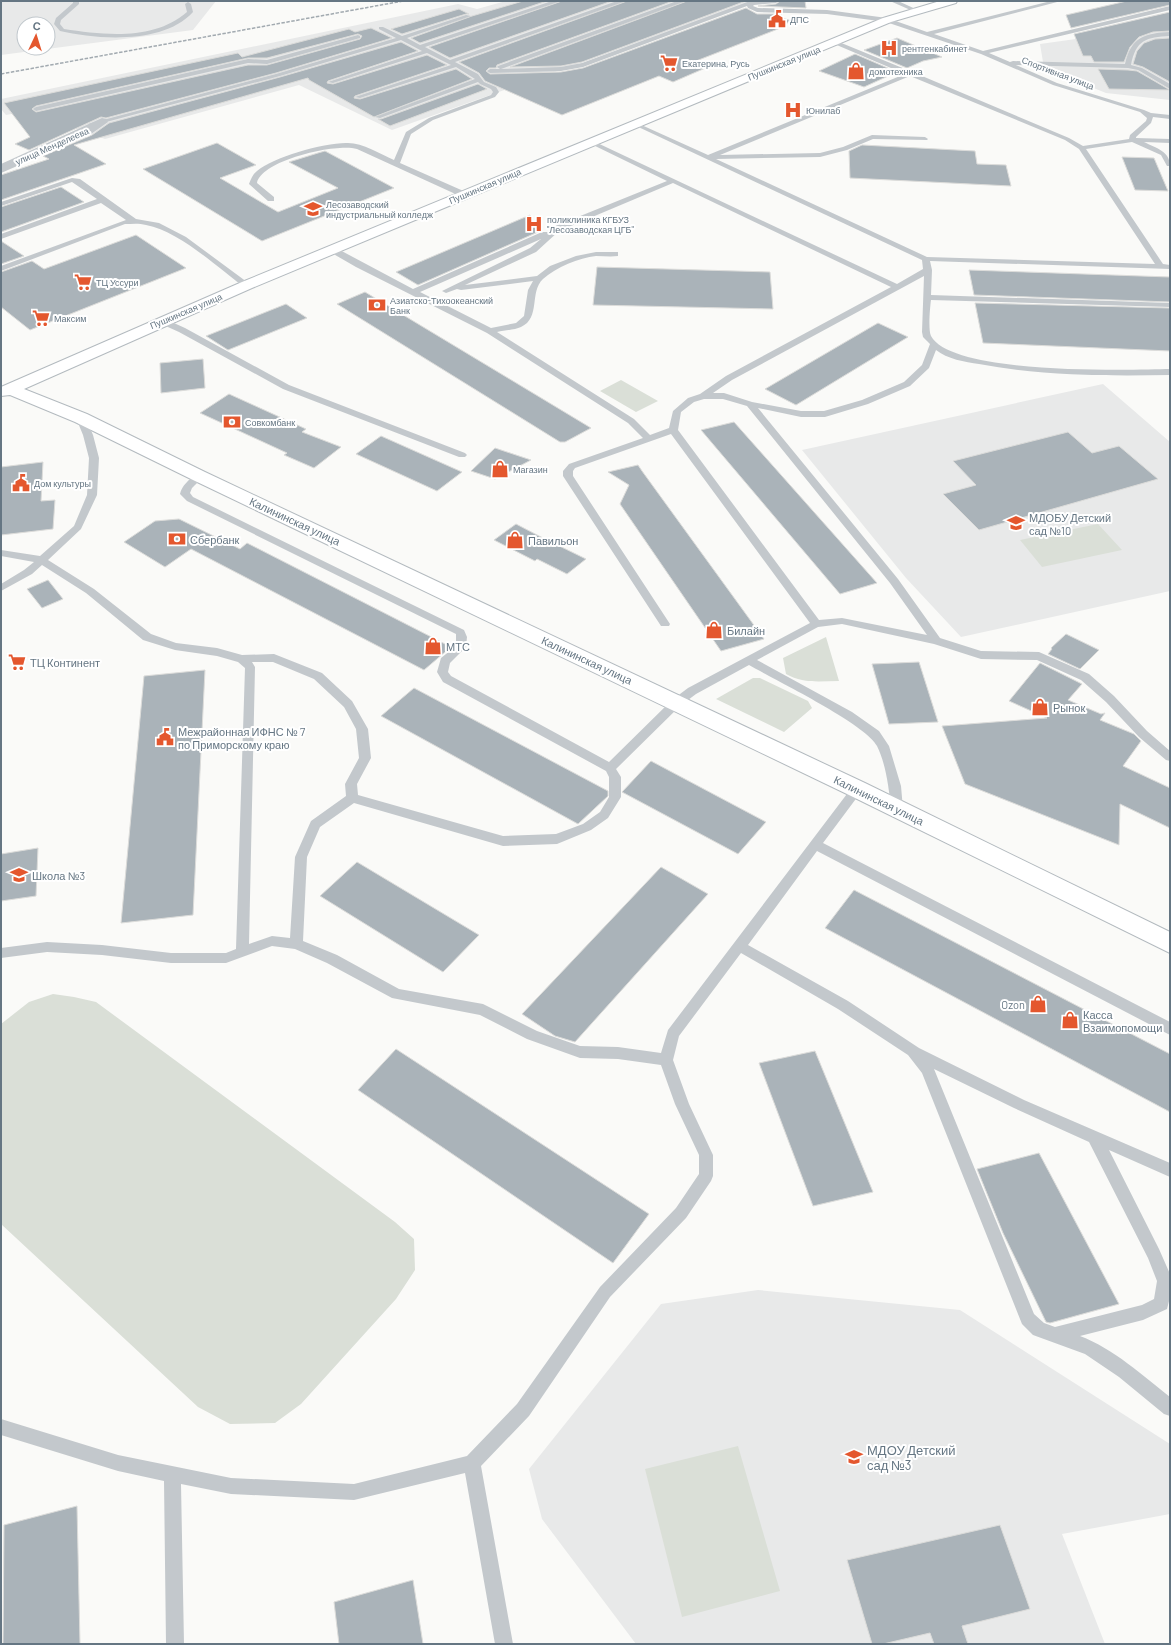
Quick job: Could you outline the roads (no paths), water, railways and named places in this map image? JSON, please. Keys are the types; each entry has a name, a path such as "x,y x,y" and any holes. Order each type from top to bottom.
{"main road":[{"name":"Пушкинская улица","path":"4,389 247,285 887,20 952,1"},
{"name":"Калининская улица","path":"4,389 81,418 199,476 897,809 1170,943"}],"street":[{"name":"улица Менделеева","path":"1,169 87,131 102,122"}],"lane":[{"path":"76,1 76,4 58,19 57,24 62,30 100,35 146,32 170,28 184,19 190,12 188,4"},
{"path":"419,47 558,1"},
{"path":"449,62 623,1"},
{"path":"378,117 490,71 682,1"},
{"path":"490,71 561,69 583,65 752,2 776,1"},
{"path":"893,1 917,11"},
{"path":"926,34 1058,1"},
{"name":"Спортивная улица","path":"752,2 750,7 757,10 827,12 887,20 983,53 1055,84 1142,111 1149,115 1170,117"},
{"path":"983,53 1170,8"},
{"path":"36,109 248,61 273,68 380,45 468,16"},
{"path":"381,28 457,65 478,77 482,83 494,88 496,92 493,96 431,119 408,133 396,164"},
{"path":"1128,66 1129,57 1135,44 1148,36 1170,34"},
{"path":"86,126 273,68 358,37"},
{"path":"834,42 912,73 1067,139 1082,148 1161,266"},
{"path":"331,82 428,51"},
{"path":"1004,62 1128,66 1140,69 1170,87"},
{"path":"358,97 457,65"},
{"path":"709,157 912,73"},
{"path":"1133,140 1132,136 1149,122 1149,115"},
{"path":"635,124 709,157 926,259 1170,267"},
{"path":"709,157 820,155 844,149 872,137 924,139"},
{"path":"1082,148 1133,140 1170,141"},
{"path":"1133,140 1163,154 1170,164"},
{"path":"591,142 897,287"},
{"path":"272,198 253,184 254,178 260,172 289,158 327,147 346,144 359,147 464,195"},
{"path":"1,204 72,180 77,181 135,222"},
{"path":"414,292 556,229 672,181"},
{"path":"1,237 102,200"},
{"path":"1,269 124,222 145,222 162,226 247,285"},
{"path":"446,291 533,250 556,229"},
{"path":"333,250 359,265 490,331 631,422 649,439"},
{"path":"414,292 446,291 538,278 553,268 579,258 596,254 615,254"},
{"path":"926,259 928,270 926,337 933,346 948,354 968,361 1033,370 1170,372"},
{"path":"672,430 677,411 691,400 703,396 729,378 928,270"},
{"path":"490,331 519,325 528,317 532,290 538,278"},
{"path":"926,297 1170,305"},
{"path":"162,321 182,330 286,387 462,455"},
{"path":"703,396 724,396 750,404 801,414 825,414 865,402 906,384 926,366 933,346"},
{"path":"750,404 894,581 936,640"},
{"path":"1,588 28,572 78,527 92,495 94,458 88,435 81,418"},
{"path":"665,624 568,476 568,471 572,466 672,430"},
{"path":"672,430 816,624"},
{"path":"199,476 188,485 185,491 184,494 190,499 460,632 462,637 461,647 445,661 442,672 447,679 610,768 615,777 615,797 604,815 587,827 557,839 504,842 352,798"},
{"path":"1,553 42,560 90,591 147,637 175,646 217,652 242,659 274,658 318,676 348,704 362,729 365,758 351,784 352,798"},
{"path":"610,768 676,703 692,691 816,624 842,621 936,640 952,647 981,655 1039,656 1085,677 1110,699 1143,734 1169,755"},
{"path":"242,659 250,667 242,952"},
{"path":"748,660 848,714 875,734 883,746 896,786 897,809"},
{"path":"1,1427 118,1463 230,1486 354,1492 472,1463 523,1410 605,1292 681,1213 706,1176 706,1155 682,1104 666,1060 673,1034 857,790"},
{"path":"296,944 300,857 315,824 352,798"},
{"path":"815,844 1170,1029"},
{"path":"1,953 47,947 102,950 171,958 226,958 272,941 296,944 332,959 397,994 483,1010 532,1035 580,1052 618,1053 666,1060"},
{"path":"739,946 843,1005 913,1052 1019,1104 1170,1170"},
{"path":"913,1052 928,1070 1028,1319 1039,1329 1090,1348 1125,1371 1170,1408"},
{"path":"1054,1335 1143,1312 1161,1304 1165,1281 1154,1254 1095,1138"},
{"path":"472,1463 485,1529 504,1644"},
{"path":"172,1474 175,1644"}],"railway":[{"path":"1,74 403,1"}],"place":[{"name":"ДПС","path":"777,19"},
{"name":"рентгенкабинет","path":"889,48"},
{"name":"Екатерина, Русь","path":"669,63"},
{"name":"домотехника","path":"856,71"},
{"name":"Юнилаб","path":"793,110"},
{"name":"Лесозаводский индустриальный колледж","path":"313,209"},
{"name":"поликлиника КГБУЗ \"Лесозаводская ЦГБ\"","path":"534,224"},
{"name":"ТЦ Уссури","path":"83,282"},
{"name":"Азиатско-Тихоокеанский Банк","path":"377,305"},
{"name":"Максим","path":"41,318"},
{"name":"Совкомбанк","path":"232,422"},
{"name":"Магазин","path":"500,469"},
{"name":"Дом культуры","path":"21,483"},
{"name":"МДОБУ Детский сад №10","path":"1016,523"},
{"name":"Сбербанк","path":"177,539"},
{"name":"Павильон","path":"515,540"},
{"name":"Билайн","path":"714,630"},
{"name":"МТС","path":"433,646"},
{"name":"ТЦ Континент","path":"17,662"},
{"name":"Рынок","path":"1040,707"},
{"name":"Межрайонная ИФНС № 7 по Приморскому краю","path":"165,737"},
{"name":"Школа №3","path":"19,875"},
{"name":"Ozon","path":"1038,1004"},
{"name":"Касса Взаимопомощи","path":"1070,1020"},
{"name":"МДОУ Детский сад №3","path":"854,1457"}]}
